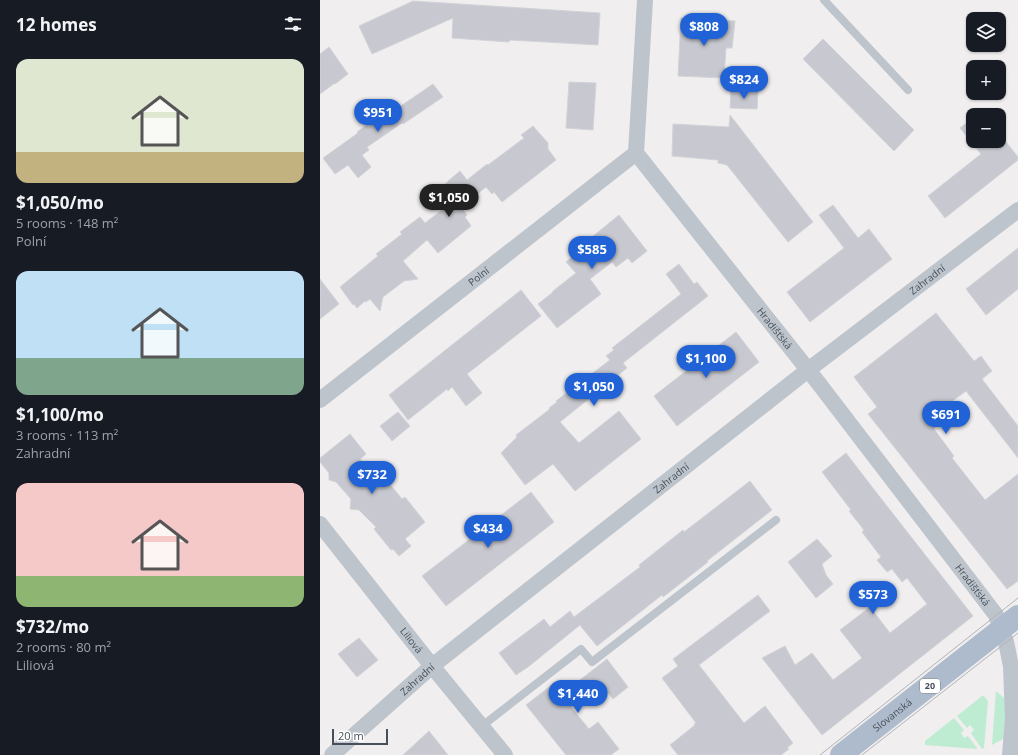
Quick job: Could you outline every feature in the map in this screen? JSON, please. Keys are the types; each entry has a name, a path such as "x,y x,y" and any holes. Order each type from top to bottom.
{"main road":[{"name":"Slovanská","path":"841,755 1010,623"}],"street":[{"path":"636,153 645,0"},
{"name":"Hradišťská","path":"636,153 808,370 996,616 1010,623 1006,642 1014,668 1013,719 1010,755"},
{"name":"Polní","path":"320,400 636,153"},
{"name":"Zahradní","path":"332,755 432,666 808,370 1018,210"},
{"name":"Liliová","path":"320,524 432,666 505,755"}],"lane":[{"path":"824,0 908,90"},
{"path":"482,726 581,649 592,662 776,520"}],"green space":[{"path":"996,691 1005,699 1006,703 1005,738 992,745"},
{"path":"984,696 988,701 984,748 982,749 971,733 974,730 970,725 967,728 957,716"},
{"path":"954,718 964,730 961,733 964,738 968,736 977,749 925,745 925,741"}],"building":[{"path":"413,1 600,13 598,45 510,40 509,42 452,38 453,18 372,54 359,26"},
{"path":"681,18 735,21 732,48 726,48 724,78 678,76"},
{"path":"823,39 914,130 894,151 803,59"},
{"path":"329,47 348,74 320,94 320,54"},
{"path":"569,82 596,83 593,130 566,128"},
{"path":"433,84 443,97 367,147 369,150 362,155 371,167 358,178 348,165 335,174 323,158 390,108 392,112"},
{"path":"731,90 758,92 757,109 730,108"},
{"path":"730,115 813,222 788,242 727,165 718,163 718,160 672,156 673,124 729,127"},
{"path":"966,123 966,135 960,128"},
{"path":"533,126 548,143 548,149 556,160 502,202 494,192 492,194 486,187 461,207 467,215 465,217 471,226 438,253 427,240 403,261 418,279 404,281 383,297 380,311 370,299 366,302 365,301 357,308 354,304 353,305 340,287 378,256 376,254 402,234 400,232 420,217 425,223 442,210 446,183 448,181 460,171 467,180 524,138 521,135"},
{"path":"1006,142 1018,157 1018,160 945,218 928,196 981,154 976,148 1006,148"},
{"path":"833,205 858,238 869,229 892,259 810,322 787,292 844,248 819,215"},
{"path":"619,215 647,251 632,263 628,258 616,267 612,262 590,279 601,294 557,328 538,304 576,273 566,262 593,239 592,237"},
{"path":"1018,248 1018,289 986,315 966,289"},
{"path":"679,264 694,284 697,282 708,296 623,363 627,368 560,422 579,443 619,411 641,439 575,491 553,464 525,485 501,453 517,437 516,435 550,409 549,408 557,402 556,401 610,360 606,356 614,350 612,348 681,294 666,274"},
{"path":"320,279 339,304 320,319"},
{"path":"521,290 541,316 467,374 482,393 466,406 452,387 448,391 447,389 408,420 389,395"},
{"path":"936,313 974,361 981,356 992,371 982,379 1018,426 1018,458 966,391 928,419 954,456 952,458 985,500 1018,474 1018,581 1007,589 868,414 877,407 854,377"},
{"path":"736,332 759,362 677,426 654,396"},
{"path":"398,412 410,426 392,441 380,426"},
{"path":"350,434 366,454 360,459 378,481 384,477 402,499 405,497 425,522 405,539 411,546 399,556 393,549 391,550 374,529 376,527 359,510 350,509 351,499 336,482 329,480 329,473 320,462 320,458"},
{"path":"846,453 973,616 822,735 762,658 785,646 795,665 812,653 833,680 862,658 840,630 870,607 890,633 927,604 907,578 902,582 892,569 887,572 877,560 881,557 862,532 864,530 849,511 851,510 822,472"},
{"path":"750,481 772,510 663,597 662,595 597,646 580,625 516,675 499,653 544,619 550,627 570,611 574,617 640,567 639,565 683,530 684,532"},
{"path":"531,492 554,522 446,606 422,576"},
{"path":"817,539 832,556 822,564 826,575 833,584 816,598 788,562"},
{"path":"758,595 770,611 699,665 744,723 765,706 793,743 787,748 789,749 781,755 678,755 670,745 696,723 662,678 678,666 673,659"},
{"path":"359,638 378,660 357,677 338,654"},
{"path":"607,659 628,687 613,699 601,684 571,707 589,729 598,722 619,749 611,755 566,755 526,705 553,684 562,694"},
{"path":"429,731 448,755 403,755"}],"tram line":[{"path":"820,755 1018,598"},
{"path":"862,755 1018,633"}]}
